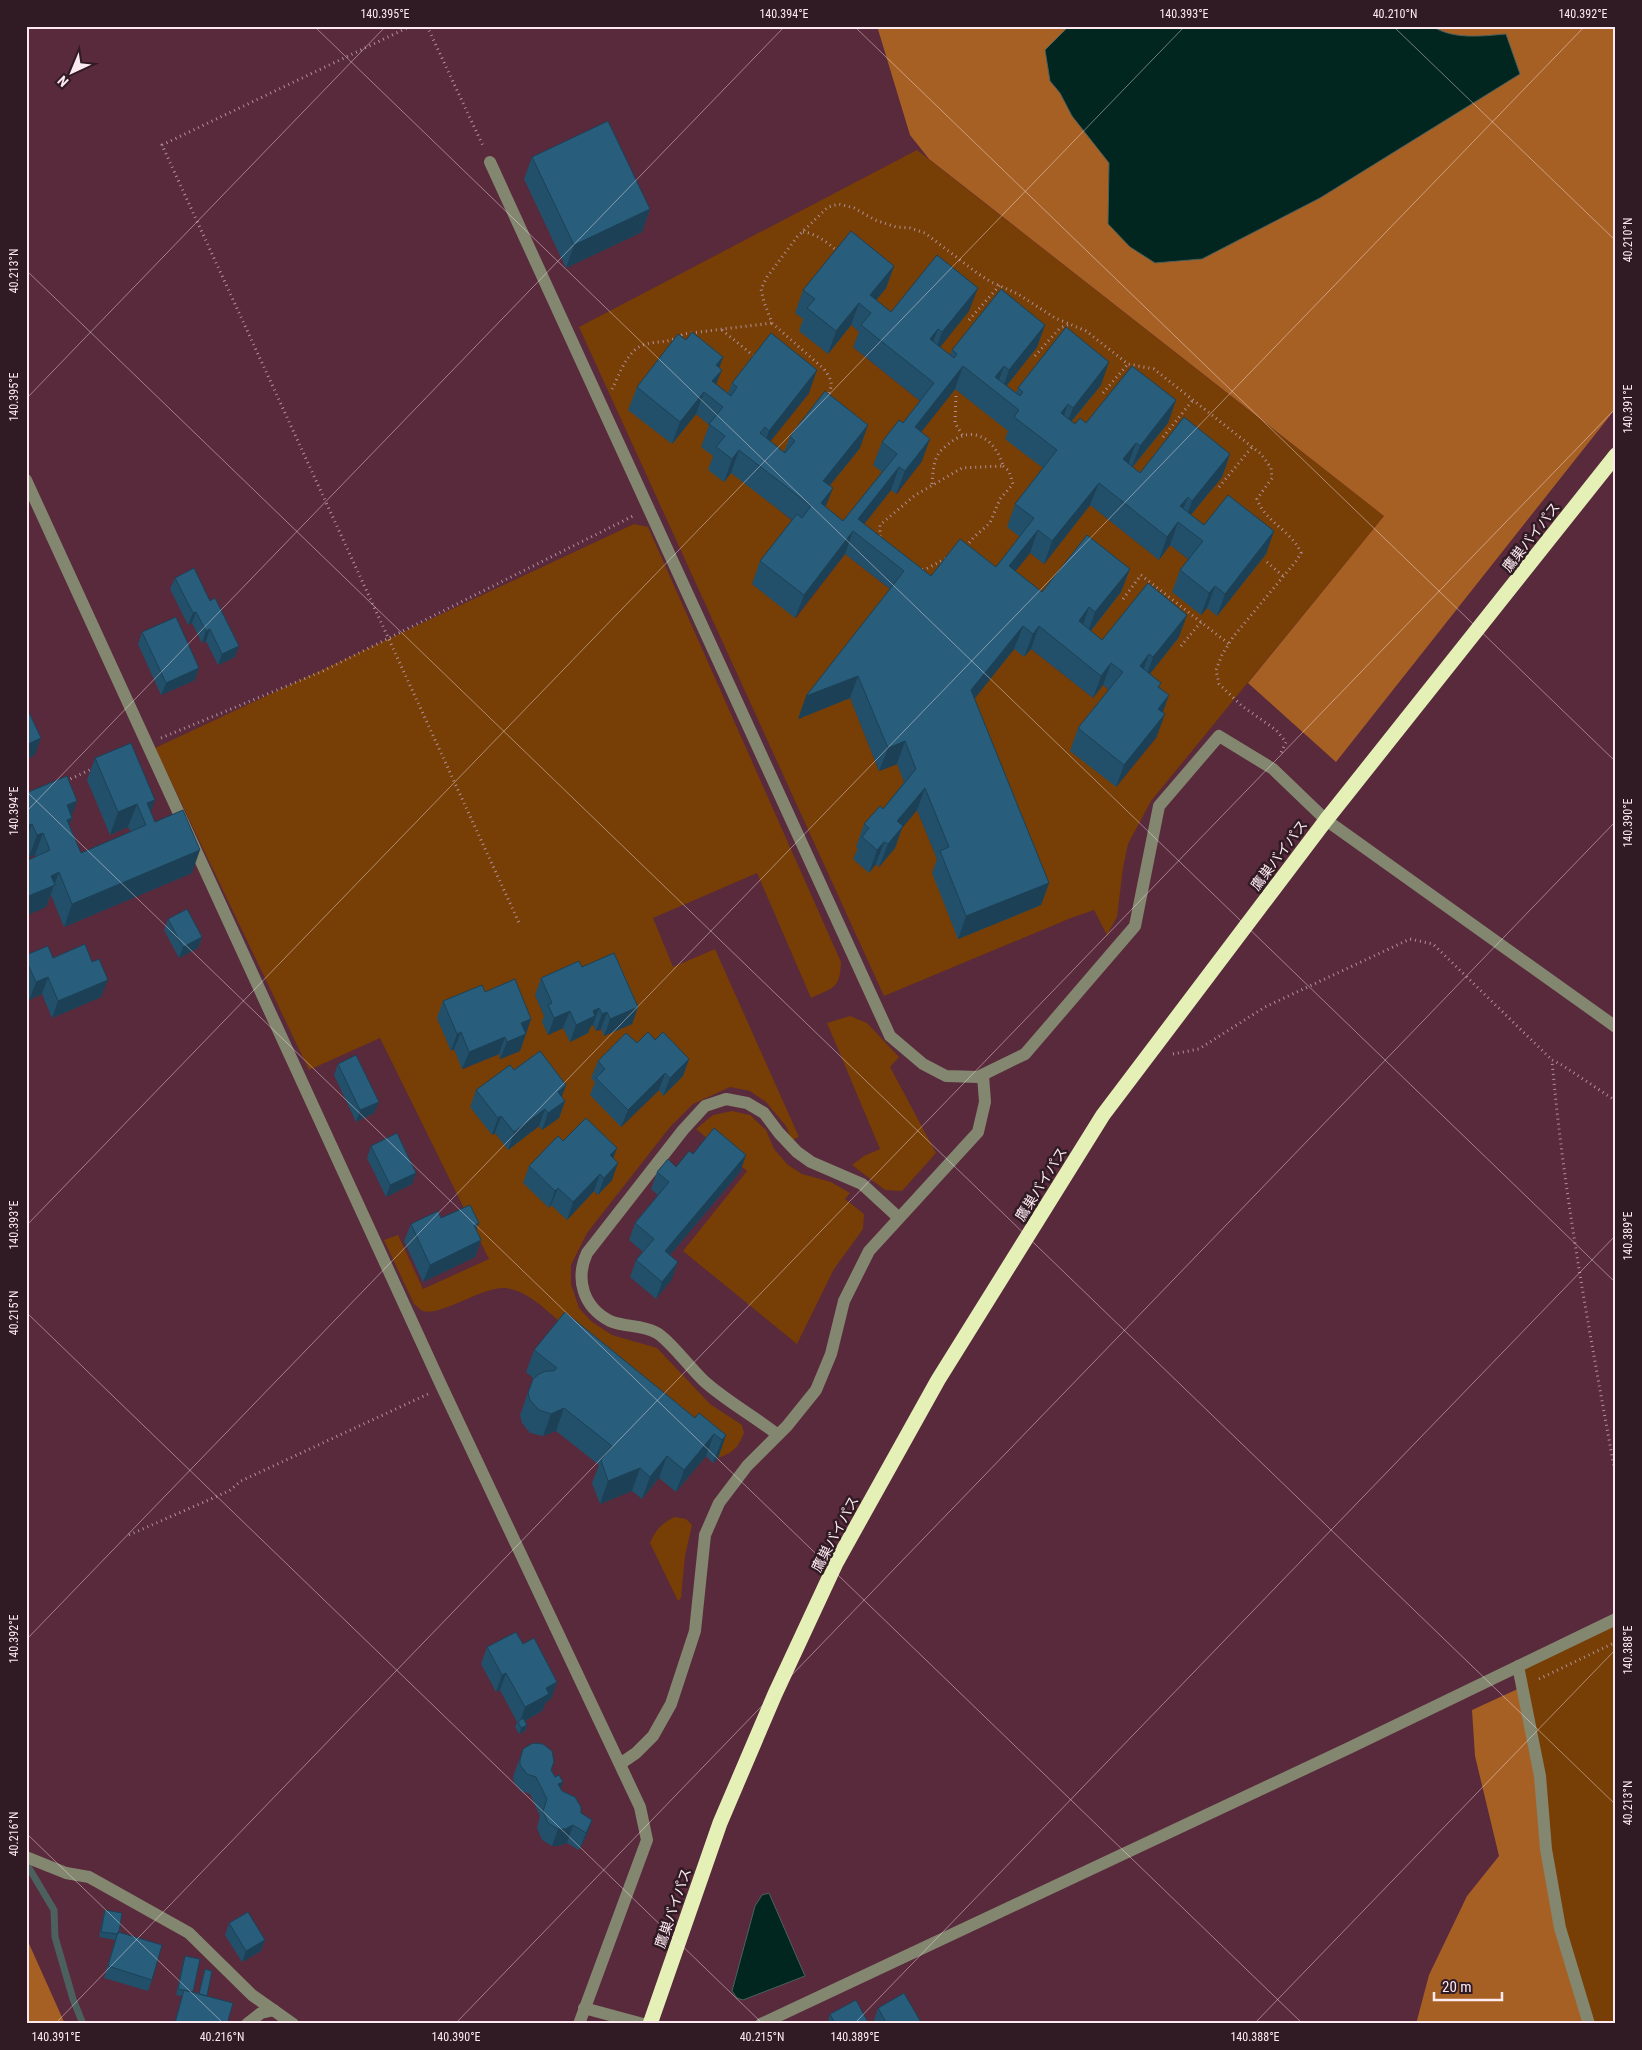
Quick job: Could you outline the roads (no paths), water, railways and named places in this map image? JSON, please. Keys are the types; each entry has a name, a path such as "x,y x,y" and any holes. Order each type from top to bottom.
{"highway":[{"name":"鷹巣バイパス","path":"650,2024 720,1824 774,1694 836,1563 938,1380 1103,1115 1326,820 1616,455"}],"street":[{"path":"490,162 890,1036 923,1064 946,1076 978,1077 1025,1054 1135,926 1159,806 1219,736 1273,769 1326,820 1616,1027"},
{"path":"26,480 442,1387 640,1806 647,1840 579,2024"},
{"path":"620,1764 636,1753 653,1736 671,1704 695,1631 705,1535 720,1503 747,1466 778,1435 816,1390 831,1354 844,1301 869,1251 978,1132 986,1102 983,1074"},
{"path":"778,1435 704,1381 656,1332 611,1321 598,1311 586,1297 581,1285 582,1264 586,1253 682,1130 704,1106 726,1098 747,1103 764,1113 797,1152 811,1162 862,1184 899,1218"},
{"path":"761,2024 1349,1748 1616,1619"},
{"path":"1518,1666 1540,1776 1546,1849 1560,1928 1589,2024"},
{"path":"26,1857 66,1873 89,1877 189,1933 252,1995 293,2024"},
{"path":"584,2008 643,2024"},
{"path":"247,2024 261,2013 274,2010"}],"waterway":[{"path":"26,1863 54,1910 55,1937 73,1999 83,2024"}]}
